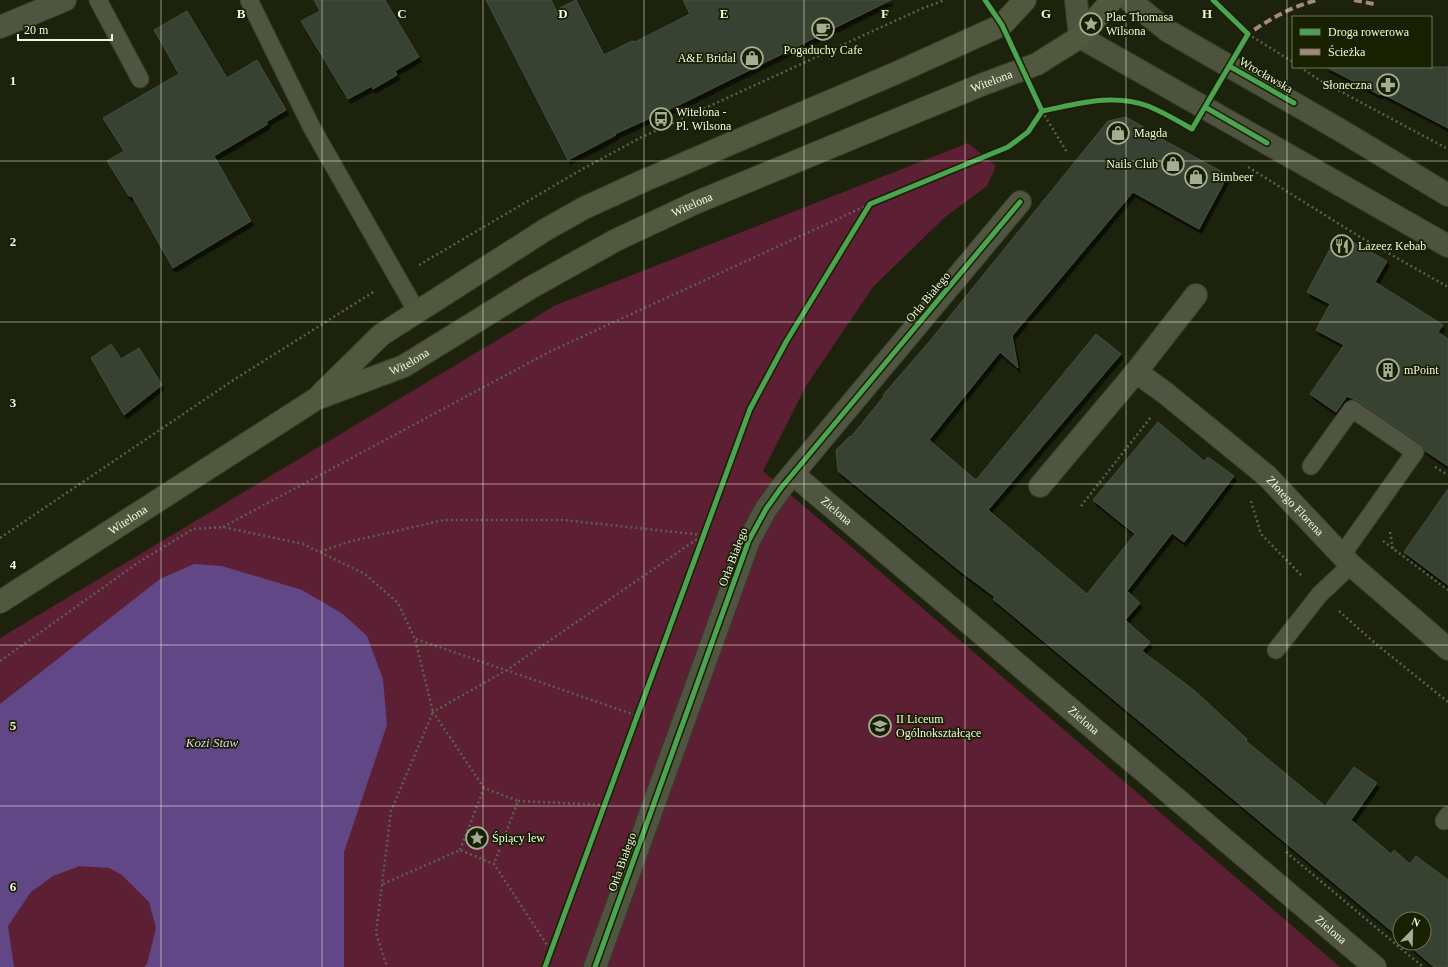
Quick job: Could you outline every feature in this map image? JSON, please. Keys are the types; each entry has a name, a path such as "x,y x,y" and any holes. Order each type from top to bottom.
{"main road":[{"name":"Witelona","path":"316,400 381,335 544,230 584,208 643,181 896,73 1002,25 1025,0"},
{"name":"Witelona","path":"0,602 316,400 404,366 530,288 616,240 695,203 981,85 1037,64 1080,37 1112,0"}],"street":[{"path":"0,27 65,0"},
{"path":"1076,0 1080,37 1448,246"},
{"name":"Wrocławska","path":"1129,0 1168,31 1340,130 1448,195"},
{"name":"Orła Białego","path":"595,967 749,540 766,509 793,474 1020,202"},
{"path":"1040,486 1136,372 1196,295"},
{"name":"Złotego Florena","path":"1136,372 1164,392 1267,476 1346,560 1448,649"},
{"name":"Zielona","path":"793,474 1374,967"}],"lane":[{"path":"98,0 140,79"},
{"path":"249,0 312,128 417,312"},
{"path":"1276,650 1346,560 1363,526 1415,452 1352,408 1311,466"}],"path":[{"path":"1248,34 1292,61"},
{"path":"1302,68 1322,81 1448,149"},
{"path":"1042,111 1068,154"},
{"path":"1244,164 1353,233 1448,287"},
{"path":"223,527 550,351 870,204"},
{"path":"1080,506 1156,411"},
{"path":"1250,498 1262,534 1320,594 1376,644 1448,702"},
{"path":"320,552 348,542 444,520 564,520 703,535 507,670 433,712 391,811 376,933 387,967"},
{"path":"1363,526 1448,590"},
{"path":"0,661 138,562 192,529 223,527 303,544 365,574 398,603 415,639 433,712 484,788 518,801 605,805"},
{"path":"415,639 638,716"},
{"path":"382,884 460,850 484,788"},
{"path":"494,864 518,801"},
{"path":"460,850 494,864 552,951"},
{"path":"1286,852 1423,967"}],"shaded area":[{"path":"968,143 996,166 987,186 944,218 873,287 806,386 763,471 1340,967 0,967 0,638 556,305"}],"water":[{"name":"Kozi Staw","path":"194,564 222,566 302,590 343,614 367,636 383,679 387,725 344,852 344,967 144,967 147,964 156,928 149,902 122,875 109,868 80,866 53,876 31,892 8,926 14,967 0,967 0,704 160,579"}],"building":[{"path":"314,0 385,0 419,57 395,71 397,75 373,89 372,86 348,99 301,21 320,11"},
{"path":"486,0 551,0 556,10 576,0 604,55 632,41 635,42 690,14 683,0 891,0 681,104 615,134 616,135 568,160"},
{"path":"187,11 227,78 257,60 286,110 266,122 268,124 214,156 251,221 173,268 132,196 129,196 107,161 124,151 103,118 179,74 154,30"},
{"path":"1448,67 1448,128 1381,93 1380,95 1328,68"},
{"path":"1126,117 1145,128 1145,130 1228,175 1199,229 1133,192 1012,336 1018,368 1000,352 929,440 976,480 1096,334 1121,354 988,510 1087,594 1135,534 1093,500 1158,422 1204,461 1208,457 1234,476 1184,542 1172,533 1127,591 1140,603 1125,620 1150,642 1142,651 1195,691 1247,739 1246,741 1325,806 1354,767 1377,783 1351,820 1391,854 1394,850 1410,864 1416,856 1448,880 1448,967 1434,967 1415,951 1432,951 1432,911 1392,911 1392,931 993,599 995,597 959,570 838,471 836,450 850,436 851,437 884,396 883,395 929,342 1108,121"},
{"name":"mPoint","path":"1338,234 1387,261 1375,282 1443,325 1438,332 1448,339 1448,466 1424,450 1421,444 1358,401 1347,396 1336,412 1310,394 1344,345 1316,330 1330,304 1307,292"},
{"path":"111,344 121,359 139,348 162,385 124,415 91,358"},
{"path":"1448,489 1448,585 1404,552"}],"marked path":[{"path":"1246,38 1248,34 1282,14 1299,6 1318,0"},
{"path":"1354,0 1374,4"}],"cycle path":[{"path":"985,0 1002,25 1042,111"},
{"path":"545,967 750,409 786,342 870,204 1008,147 1028,132 1042,111 1095,101 1121,100 1148,106 1192,129 1248,34 1213,0"},
{"path":"1229,66 1294,103"},
{"path":"1205,107 1267,143"},
{"path":"595,967 749,540 766,509 781,488 1020,202"}],"place":[{"name":"Plac Thomasa Wilsona","path":"1091,24"},
{"name":"Pogaduchy Cafe","path":"823,29"},
{"name":"A&E Bridal","path":"752,58"},
{"name":"Słoneczna","path":"1388,85"},
{"name":"Witelona - Pl. Wilsona","path":"661,119"},
{"name":"Magda","path":"1118,133"},
{"name":"Nails Club","path":"1173,164"},
{"name":"Bimbeer","path":"1196,177"},
{"name":"Lazeez Kebab","path":"1342,246"},
{"name":"mPoint","path":"1388,370"},
{"name":"II Liceum Ogólnokształcące","path":"880,726"},
{"name":"Śpiący lew","path":"477,838"}]}
